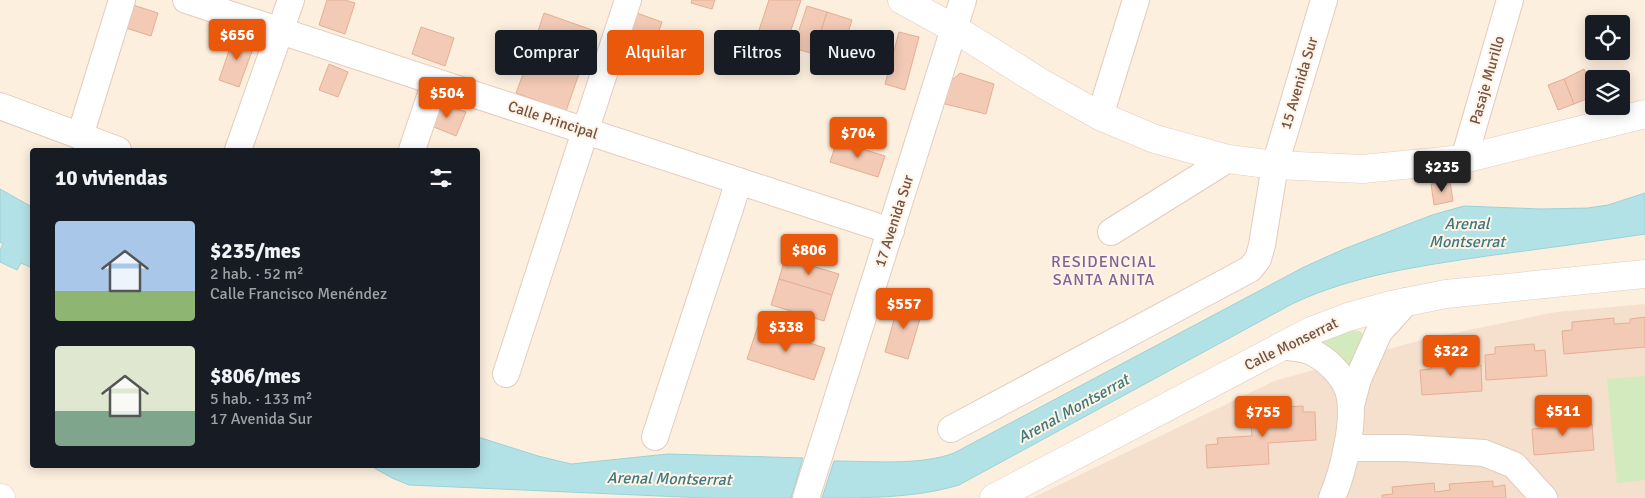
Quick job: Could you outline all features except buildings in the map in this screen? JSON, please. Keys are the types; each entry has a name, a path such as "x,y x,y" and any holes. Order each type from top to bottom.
{"street":[{"path":"80,136 122,0"},
{"name":"Calle Principal","path":"186,0 891,231"},
{"path":"239,148 291,0"},
{"path":"506,374 628,0"},
{"path":"902,0 1100,116 1155,139 1228,159 1274,165 1363,170 1464,159 1645,114"},
{"name":"17 Avenida Sur","path":"806,498 963,0"},
{"path":"1100,116 1136,0"},
{"name":"15 Avenida Sur","path":"951,429 1250,269 1258,259 1262,245 1274,165 1324,0"},
{"name":"Pasaje Murillo","path":"1464,159 1510,0"},
{"path":"413,148 435,82"},
{"path":"0,106 113,148"},
{"path":"1111,232 1228,159"},
{"path":"655,437 739,181"},
{"name":"Calle Monserrat","path":"994,498 1311,331 1348,317 1407,301 1446,294 1645,274"},
{"path":"1332,498 1347,448 1351,405 1358,379 1378,332 1407,301"},
{"path":"1282,346 1310,351 1327,362 1341,376 1348,389 1351,405"},
{"path":"1347,448 1414,448 1484,453 1514,465 1544,498"}],"shaded area":[{"path":"1645,304 1645,498 1032,498 1274,381 1425,339 1556,312"}],"green space":[{"path":"1345,330 1360,331 1364,336 1352,370 1314,341"},
{"path":"1645,376 1645,480 1617,483 1607,379"}],"water":[{"path":"0,189 30,206 30,267 21,263 17,270 0,262 0,250 3,244 0,242"},
{"name":"Arenal Montserrat","path":"1645,193 1645,234 1437,264 1387,273 1339,286 1292,304 959,485 909,495 822,498 834,461 926,460 954,453 1304,267 1344,249 1432,215 1464,206 1541,209 1588,208 1608,205"},
{"name":"Arenal Montserrat","path":"480,438 571,464 668,454 803,458 791,498 705,498 409,485 374,468 480,468"}],"district":[{"name":"RESIDENCIAL SANTA ANITA","path":"1104,270"}]}
